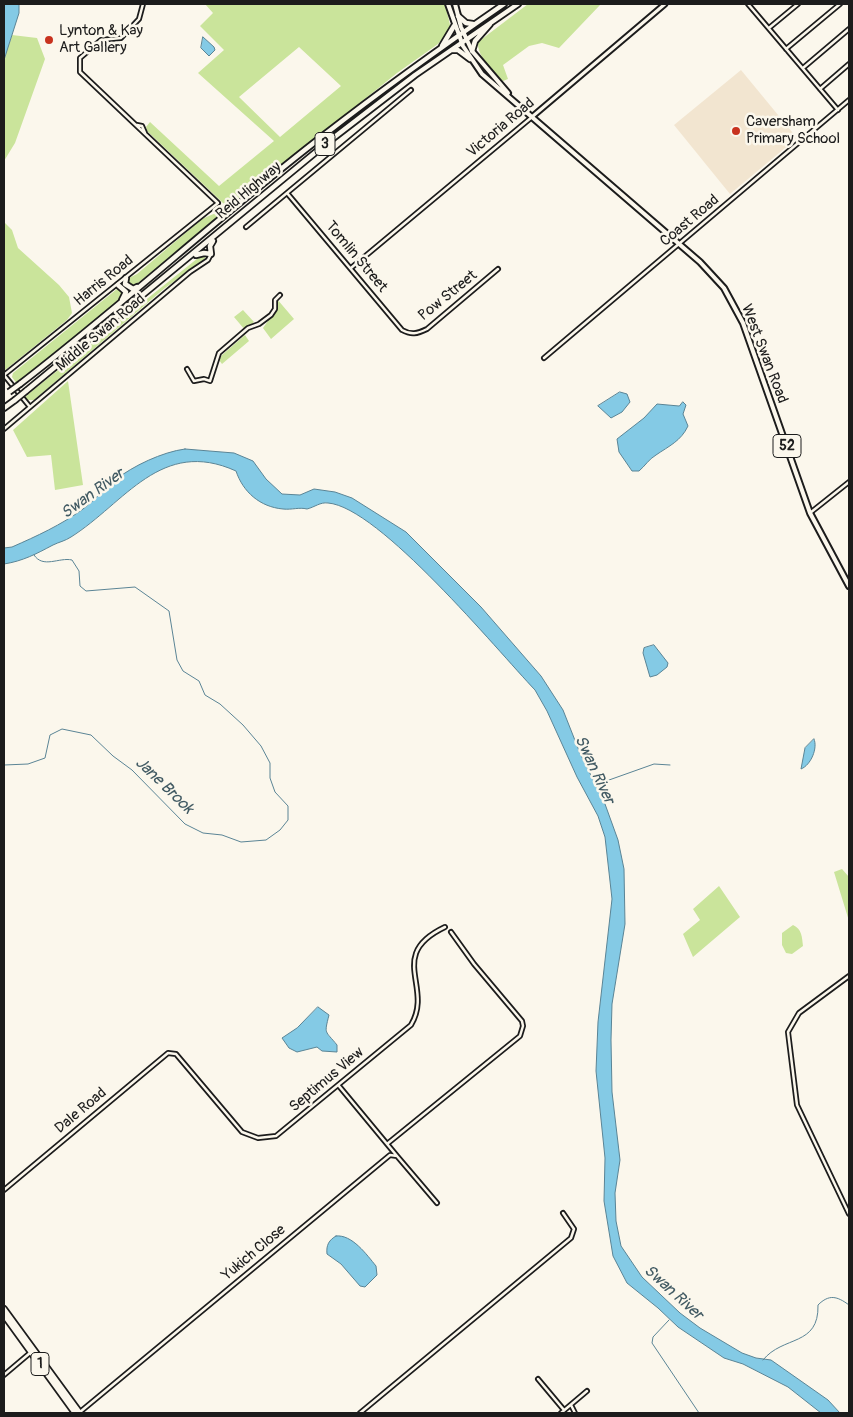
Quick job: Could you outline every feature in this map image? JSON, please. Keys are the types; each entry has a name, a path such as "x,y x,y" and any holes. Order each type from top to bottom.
{"highway":[{"name":"Reid Highway","path":"4,396 100,322 324,135 442,47 504,4"},
{"name":"Reid Highway","path":"4,408 180,266 328,142 461,42 518,4"},
{"path":"458,16 466,23 475,24"},
{"path":"472,51 474,41 490,23"},
{"path":"442,47 454,26"},
{"path":"450,50 458,50 470,59"},
{"path":"180,266 199,254 211,254 211,243 226,227"},
{"path":"126,278 125,284 133,289 159,272"},
{"path":"100,322 126,295 124,288 118,284"},
{"name":"1","path":"4,1309 32,1351"},
{"name":"1","path":"4,1315 78,1413"}],"main road":[{"name":"West Swan Road","path":"448,4 454,26 470,59 488,80 508,93"},
{"name":"West Swan Road","path":"455,4 463,32 472,51 508,93 707,269 724,288 743,323 810,513 849,586"}],"street":[{"name":"Harris Road","path":"4,375 218,202 145,133 139,130 137,125 83,75 79,63 80,58 96,42 121,38 138,19 143,4"},
{"name":"Victoria Road","path":"351,268 665,4"},
{"path":"748,4 838,110"},
{"path":"769,28 798,4"},
{"path":"786,49 840,4"},
{"path":"803,68 849,29"},
{"path":"820,89 849,64"},
{"path":"246,227 411,90"},
{"name":"Coast Road","path":"544,358 849,100"},
{"name":"Tomlin Street","path":"287,193 402,330 408,333"},
{"name":"Middle Swan Road","path":"4,429 190,272 208,260 211,254"},
{"name":"Pow Street","path":"408,333 418,334 427,329 498,269"},
{"path":"187,369 194,381 210,381 220,353 248,328 259,324 271,315 275,309 275,300 280,295"},
{"path":"4,375 30,407"},
{"path":"810,513 849,482"},
{"name":"Septimus View","path":"174,1053 235,1126 249,1136 258,1138 276,1136 286,1130 411,1026 419,1010 413,973 414,956 426,940 445,927"},
{"path":"387,1144 446,1098 520,1036 522,1032 522,1021 450,932"},
{"path":"849,976 799,1013 788,1032 797,1105 849,1214"},
{"name":"Dale Road","path":"4,1190 167,1054 174,1053"},
{"path":"338,1086 437,1203"},
{"name":"Yukich Close","path":"78,1413 385,1158 390,1155 397,1156"},
{"path":"360,1413 571,1238 574,1230 563,1213"},
{"path":"4,1375 32,1351"},
{"path":"538,1379 564,1410"},
{"path":"561,1413 587,1391"},
{"path":"571,1404 575,1413"}],"shaded area":[{"name":"Caversham Primary School","path":"741,70 797,138 730,194 674,125"}],"green space":[{"path":"205,4 445,4 451,29 438,44 397,73 133,287 128,284 129,278 137,274 202,219 218,212 224,204 147,131 146,127 150,122 219,186 274,141 198,73 224,50 200,26 213,13","holes":["299,47 341,86 280,137 239,97"]},
{"path":"528,4 601,4 559,48 542,43 529,46 503,65 508,79 503,81 483,58 478,48 478,42"},
{"path":"12,35 37,38 45,59 15,143 4,161 4,60"},
{"path":"4,222 12,230 18,248 59,285 69,297 72,313 67,320 4,371"},
{"path":"203,254 206,256 204,260 165,288 34,400 26,400 24,398 32,391"},
{"path":"117,289 123,292 122,298 65,348 17,384 12,377 13,373"},
{"path":"277,299 294,319 271,339 263,328 277,308"},
{"path":"243,310 254,322 245,330 234,317"},
{"path":"245,335 249,341 222,364 219,360 222,355"},
{"path":"68,381 83,485 55,490 51,455 27,457 13,430"},
{"path":"842,869 849,877 849,921 834,872"},
{"path":"719,886 740,917 693,957 683,934 700,920 693,909"},
{"path":"793,925 800,931 803,946 792,954 786,953 782,945 782,933"}],"water":[{"path":"4,4 19,4 19,13 4,60"},
{"path":"203,37 215,50 209,56 201,48"},
{"path":"620,392 627,394 630,402 622,412 611,418 598,406"},
{"path":"683,402 686,405 683,414 688,426 685,431 639,471 632,471 619,452 617,439 644,418 657,404 679,406"},
{"name":"Swan River","path":"185,449 234,453 253,461 266,479 282,494 300,495 314,489 335,492 352,498 406,532 481,607 541,676 563,710 580,753 605,804 618,840 624,869 625,924 612,1004 611,1040 612,1092 620,1160 615,1193 616,1221 621,1246 642,1277 680,1313 700,1328 742,1353 756,1358 771,1360 828,1400 840,1413 821,1413 788,1387 743,1364 724,1358 678,1327 627,1283 613,1256 604,1201 605,1158 596,1071 598,1022 612,899 605,837 598,816 535,690 436,583 377,528 350,511 328,503 307,509 275,508 253,497 243,486 236,471 210,463 186,462 165,468 146,478 91,523 69,538 29,557 4,564 4,548 12,547 49,530 75,515 115,480 139,465 157,456"},
{"path":"654,645 668,663 667,667 657,675 650,677 643,653 644,648"},
{"path":"814,739 813,756 808,764 801,769 805,748"},
{"path":"318,1007 329,1015 326,1029 337,1045 337,1052 322,1051 317,1047 297,1052 289,1048 282,1038 297,1028"},
{"path":"336,1236 348,1238 364,1251 376,1266 377,1275 365,1287 360,1286 341,1264 327,1254 328,1243"}],"waterway":[{"name":"Jane Brook","path":"4,765 28,764 45,758 50,735 62,729 91,735 113,756 132,770 185,824 203,833 222,835 241,842 266,840 280,830 288,820 288,806 275,792 270,778 270,763 261,746 243,725 220,704 205,695 199,681 183,671 177,660 169,611 135,587 86,591 80,586 79,571 72,560 47,562 38,559 34,555"},
{"path":"595,785 654,764 670,765"},
{"path":"763,1360 771,1352 798,1339 813,1328 817,1318 818,1305 822,1301 829,1298 837,1298 849,1305"},
{"path":"669,1320 653,1337 652,1343 699,1413"}],"place":[{"name":"Lynton & Kay Art Gallery","path":"49,40"},
{"name":"Caversham Primary School","path":"736,131"}]}
